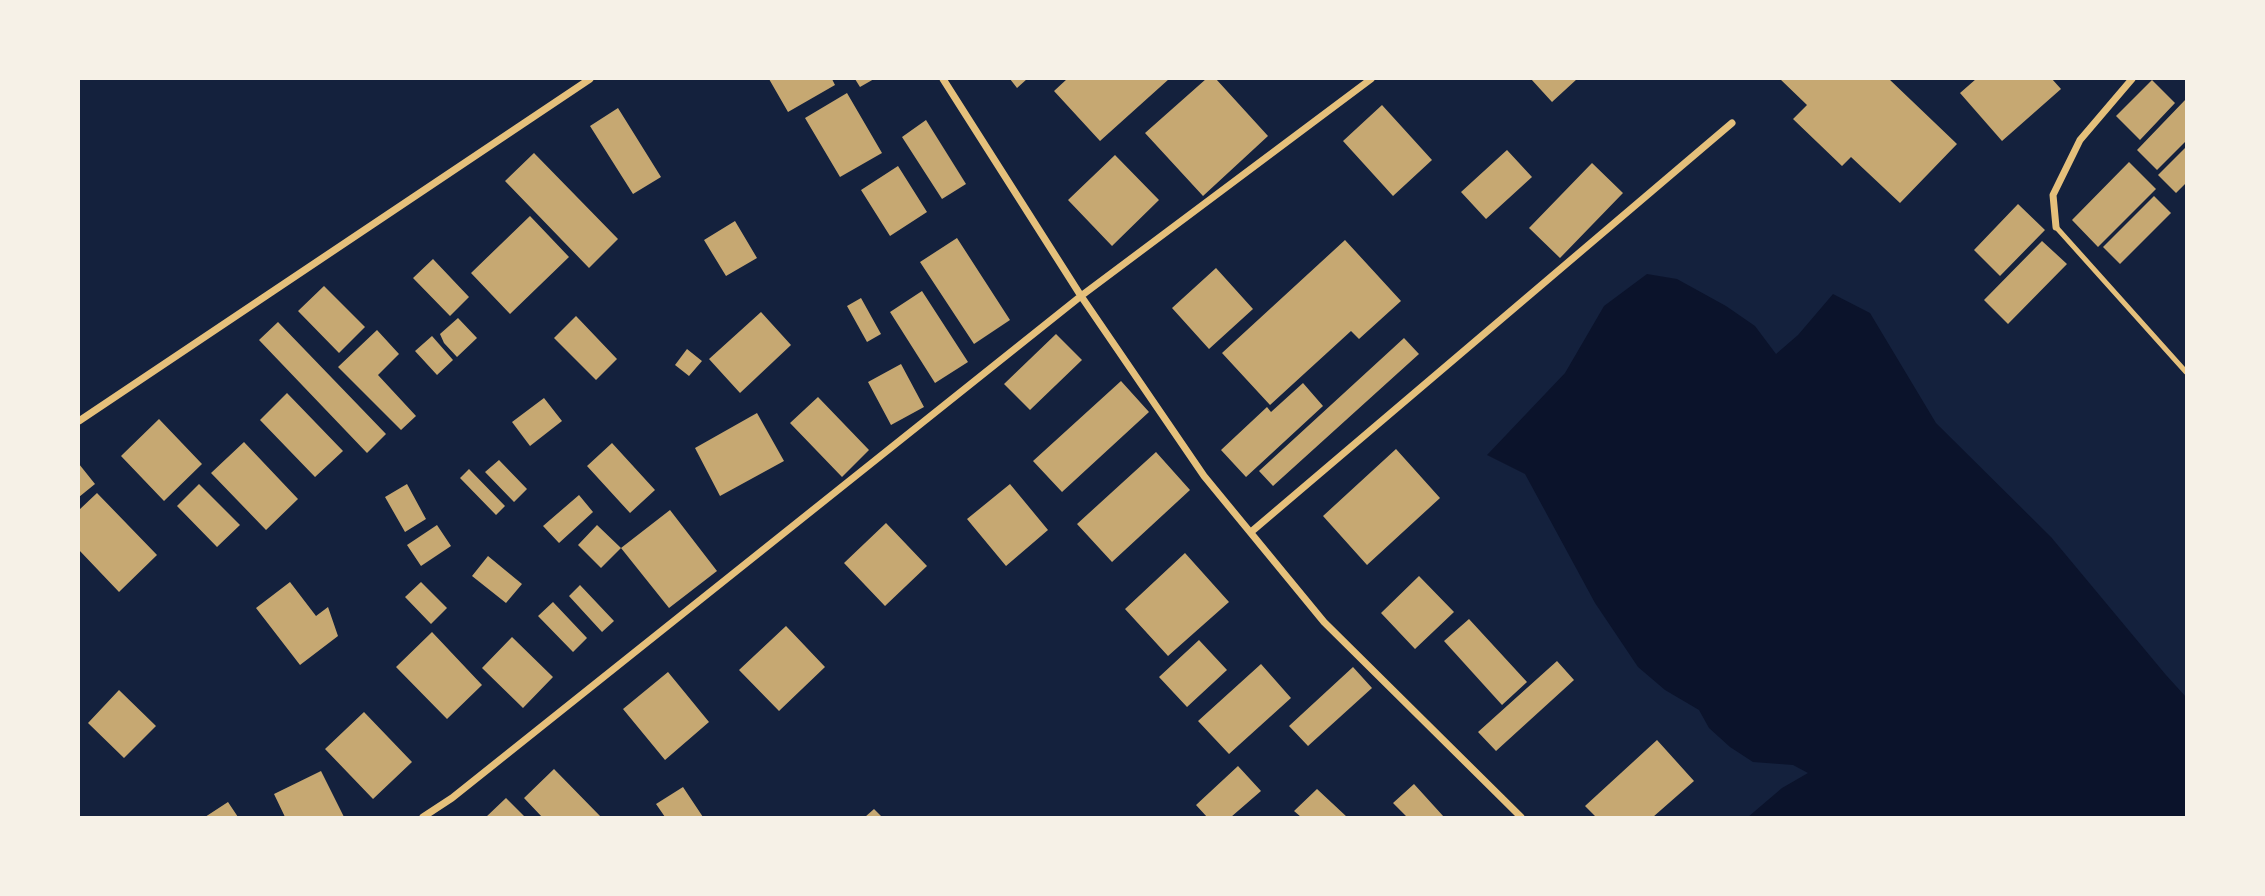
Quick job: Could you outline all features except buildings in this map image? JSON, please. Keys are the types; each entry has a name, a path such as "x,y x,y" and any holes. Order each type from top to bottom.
{"street":[{"path":"79,421 590,79"},
{"path":"943,79 1082,296 1204,475 1324,622 1521,817"},
{"path":"423,817 463,789 1082,296 1371,79"},
{"path":"2056,226 2053,195 2080,140 2132,79"},
{"path":"1251,532 1732,123"}],"lane":[{"path":"2056,226 2186,372"}],"water":[{"path":"1647,274 1677,279 1726,306 1755,326 1776,354 1798,335 1833,294 1870,313 1936,423 2051,537 2186,697 2186,817 1748,817 1782,788 1808,773 1793,765 1753,762 1730,747 1709,728 1699,710 1665,690 1638,667 1595,603 1525,474 1487,455 1565,373 1604,306"}]}
